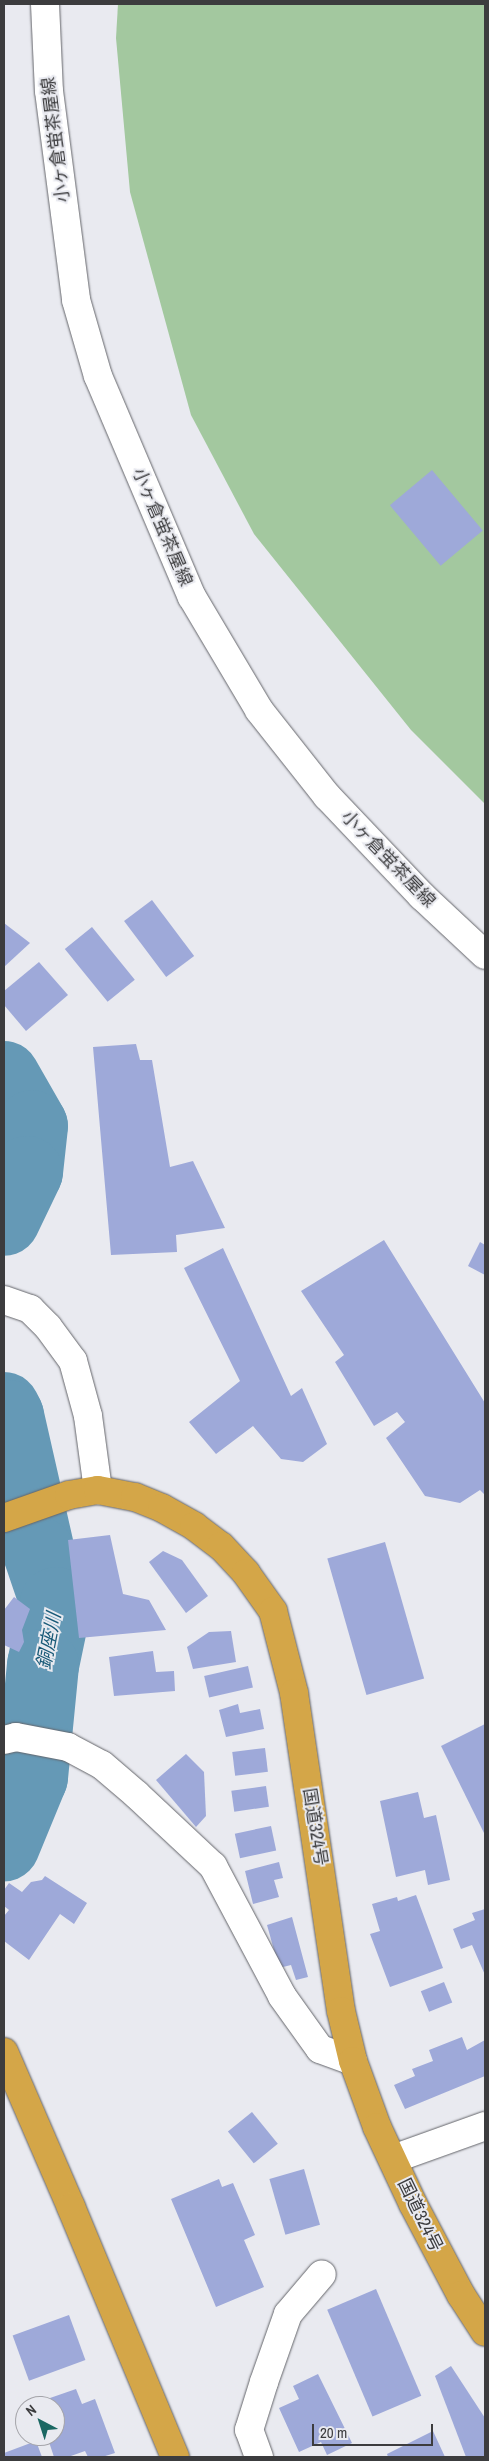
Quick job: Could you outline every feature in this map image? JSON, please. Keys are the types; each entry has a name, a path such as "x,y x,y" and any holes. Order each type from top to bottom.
{"highway":[{"name":"国道324号","path":"4,1518 69,1495 98,1490 135,1497 162,1508 194,1526 220,1546 246,1573 273,1611 294,1693 341,2011 353,2061 362,2090 413,2204 461,2295 485,2332"},
{"path":"4,2052 72,2207 175,2457"}],"street":[{"name":"小ヶ倉蛍茶屋線","path":"45,4 49,92 76,300 98,376 192,597 260,710 327,796 422,896 485,955"},
{"path":"4,1300 30,1309 48,1327 73,1361 88,1416 98,1490"},
{"path":"10,1739 68,1747 102,1765 213,1866 282,1996 320,2049 353,2061"},
{"path":"393,2159 485,2126"},
{"path":"259,2457 249,2430 264,2382 288,2314 322,2274"}],"green space":[{"path":"118,4 485,4 485,804 411,730 254,534 191,415 130,192 116,38"}],"building":[{"path":"432,470 483,531 441,566 390,505"},
{"path":"152,900 194,956 166,977 124,921"},
{"path":"4,923 30,943 4,967"},
{"path":"92,927 135,980 108,1002 65,949"},
{"path":"39,962 68,995 26,1031 4,1005 4,991"},
{"path":"136,1044 140,1060 152,1060 170,1167 193,1161 225,1228 176,1235 177,1252 111,1255 93,1047"},
{"path":"384,1240 485,1403 485,1495 480,1490 460,1503 425,1496 386,1438 405,1422 397,1412 374,1426 335,1362 344,1355 301,1291"},
{"path":"480,1242 485,1245 485,1275 468,1266"},
{"path":"223,1248 291,1396 302,1388 327,1444 303,1462 281,1459 253,1426 216,1454 189,1422 240,1381 184,1268"},
{"path":"110,1535 123,1594 149,1600 166,1630 79,1638 68,1540"},
{"path":"385,1542 424,1678 366,1695 327,1559"},
{"path":"163,1551 182,1560 208,1596 186,1613 149,1562"},
{"path":"14,1597 30,1609 22,1630 24,1642 19,1652 4,1645 4,1610"},
{"path":"231,1631 236,1662 193,1669 187,1647 209,1632"},
{"path":"153,1651 156,1672 174,1671 175,1691 114,1696 109,1657"},
{"path":"248,1666 253,1687 209,1698 204,1676"},
{"path":"238,1704 240,1713 260,1709 264,1729 226,1737 219,1710"},
{"path":"485,1724 485,1835 441,1746"},
{"path":"265,1748 268,1772 235,1776 232,1752"},
{"path":"186,1754 204,1772 206,1816 196,1827 156,1780"},
{"path":"266,1786 269,1807 234,1812 231,1791"},
{"path":"418,1792 424,1818 436,1815 450,1880 428,1885 425,1870 396,1877 380,1801"},
{"path":"271,1826 276,1850 240,1858 235,1834"},
{"path":"279,1862 283,1878 274,1880 279,1897 253,1904 245,1871"},
{"path":"45,1876 87,1903 74,1924 60,1914 29,1960 4,1941 4,1916 9,1910 4,1906 4,1890 9,1883 22,1892 31,1882 42,1880"},
{"path":"416,1895 443,1968 390,1987 370,1934 380,1931 372,1904 397,1897 398,1901"},
{"path":"485,1909 485,1975 472,1945 461,1949 453,1929 475,1920 472,1913"},
{"path":"292,1917 308,1977 296,1980 291,1965 279,1968 267,1925"},
{"path":"444,1982 452,2002 429,2012 421,1991"},
{"path":"462,2037 467,2050 485,2040 485,2076 405,2109 394,2085 415,2076 412,2069 433,2061 429,2050"},
{"path":"252,2112 278,2144 254,2163 228,2132"},
{"path":"304,2169 320,2225 285,2235 269,2179"},
{"path":"219,2179 222,2187 233,2183 255,2235 244,2240 264,2287 216,2307 171,2199"},
{"path":"376,2289 421,2396 373,2416 327,2310"},
{"path":"69,2315 85,2360 29,2381 13,2336"},
{"path":"451,2366 485,2418 485,2457 466,2457 435,2376"},
{"path":"318,2374 352,2443 327,2455 321,2442 299,2452 279,2408 299,2399 293,2386"},
{"path":"76,2389 82,2404 95,2399 115,2453 102,2457 88,2457 85,2451 68,2457 54,2457 50,2446 65,2446 65,2396 56,2396"},
{"path":"433,2431 445,2457 388,2457 387,2454"},
{"path":"23,2446 38,2446 42,2457 4,2457 4,2453"}],"waterway":[{"name":"銅座川","path":"4,1077 32,1126 27,1172 4,1220"},
{"name":"銅座川","path":"4,1408 8,1416 39,1553 56,1603 43,1665 32,1777 4,1845"}]}
